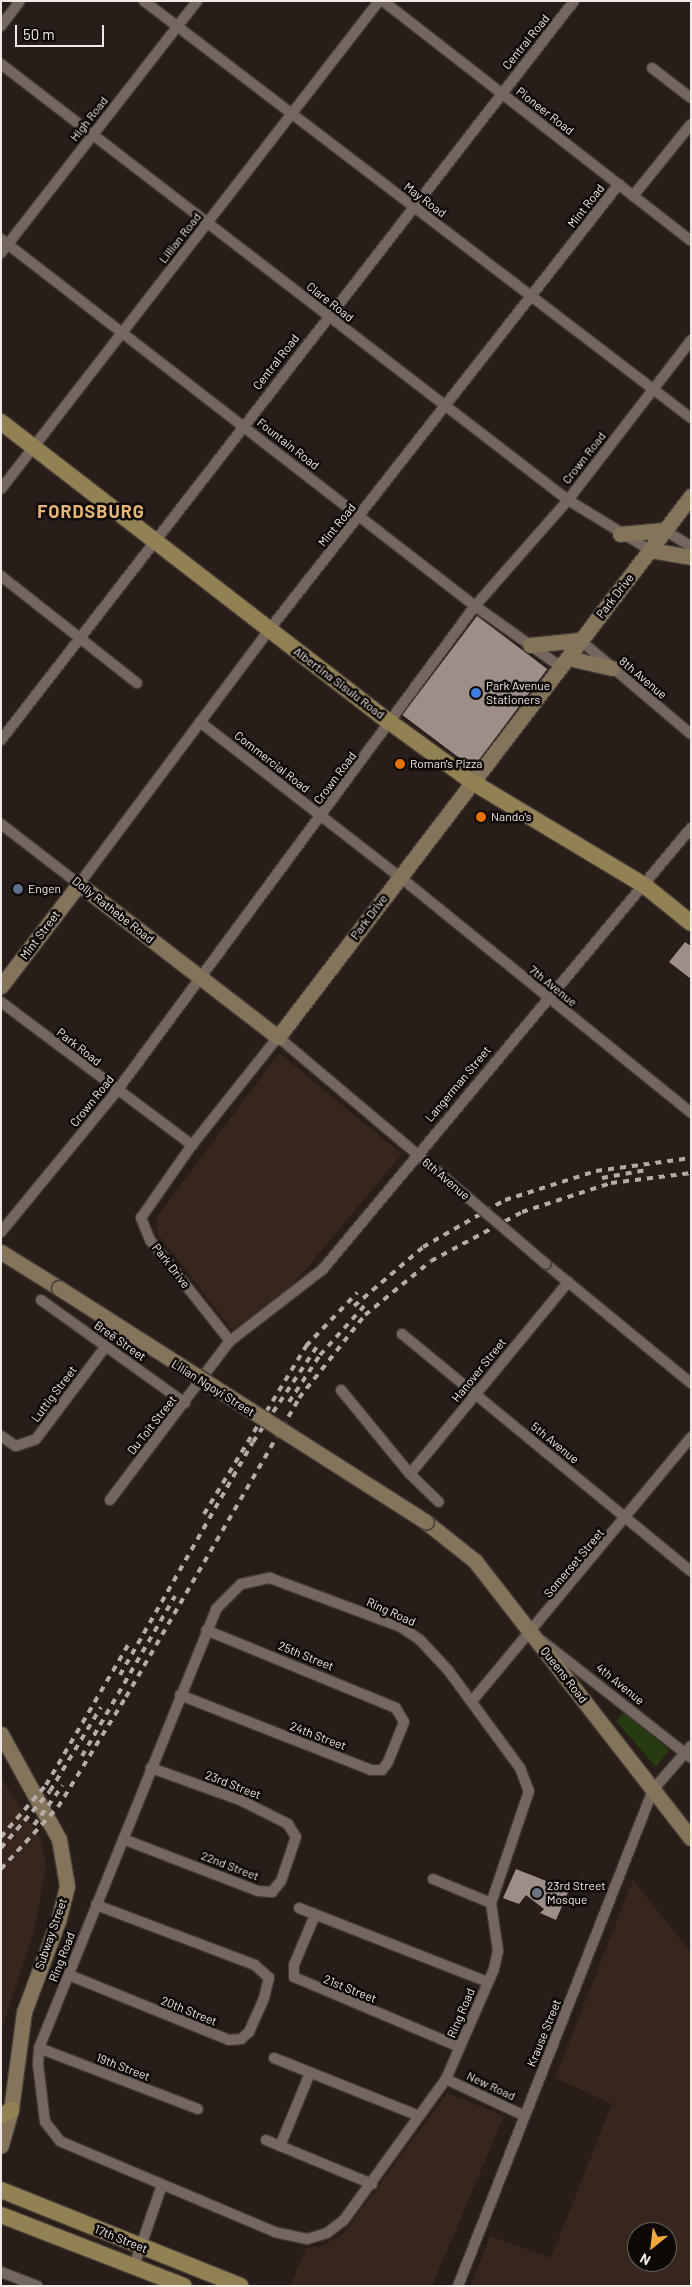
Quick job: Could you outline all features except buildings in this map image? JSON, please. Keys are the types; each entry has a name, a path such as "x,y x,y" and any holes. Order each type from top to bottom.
{"main road":[{"name":"Albertina Sisulu Road","path":"1,422 391,723 474,783 644,885 691,923"},
{"name":"17th Street","path":"1,2190 241,2286"},
{"name":"17th Street","path":"1,2215 184,2286"}],"street":[{"path":"1,26 20,1"},
{"name":"May Road","path":"144,1 691,418"},
{"name":"High Road","path":"3,246 93,135 197,1"},
{"name":"Lillian Road","path":"1,489 379,1"},
{"name":"Pioneer Road","path":"383,1 691,241"},
{"name":"Central Road","path":"1,740 327,316 574,1"},
{"name":"Clare Road","path":"1,64 568,500 620,534 650,550"},
{"path":"652,68 691,98"},
{"path":"633,196 691,124"},
{"name":"Mint Road","path":"78,884 269,630 447,408 619,184"},
{"name":"Fountain Road","path":"3,246 123,332 475,606 530,645 565,662"},
{"name":"Crown Road","path":"1,1232 116,1092 391,723 475,606 568,500 691,340"},
{"name":"Park Drive","path":"230,1341 142,1225 148,1205 192,1145 474,783 580,640 691,496"},
{"path":"620,534 664,530 691,546"},
{"path":"650,550 691,557"},
{"path":"1,576 137,683"},
{"path":"530,645 580,640"},
{"name":"8th Avenue","path":"580,640 691,734"},
{"path":"565,662 612,668"},
{"name":"Commercial Road","path":"200,722 400,877"},
{"name":"Dolly Rathebe Road","path":"1,824 200,978"},
{"name":"Langerman Street","path":"230,1341 323,1269 416,1154 691,828"},
{"name":"7th Avenue","path":"400,877 691,1113"},
{"name":"Mint Street","path":"1,986 78,884"},
{"name":"6th Avenue","path":"200,978 278,1037 546,1264 691,1383"},
{"name":"Park Road","path":"1,1002 116,1092 192,1145"},
{"name":"Lilian Ngoyi Street","path":"1,1252 426,1522"},
{"name":"Hanover Street","path":"410,1474 568,1282"},
{"name":"Breë Street","path":"41,1300 185,1403"},
{"name":"5th Avenue","path":"402,1334 691,1571"},
{"name":"Du Toit Street","path":"110,1500 230,1341"},
{"name":"Luttig Street","path":"1,1436 16,1446 36,1439 106,1346"},
{"path":"341,1390 410,1474 438,1502"},
{"name":"Somerset Street","path":"472,1701 627,1518 691,1437"},
{"name":"Queens Road","path":"426,1522 474,1561 691,1838"},
{"name":"Ring Road","path":"270,1578 285,1581 400,1628 420,1640 472,1701 520,1768 529,1791 491,1903 498,1950 488,1982 446,2079 372,2184 337,2226 307,2239 275,2232 76,2150 51,2132 43,2115 39,2048 206,1630 224,1599 241,1584 270,1578"},
{"name":"25th Street","path":"206,1630 396,1708"},
{"name":"4th Avenue","path":"531,1633 689,1752"},
{"name":"24th Street","path":"180,1695 376,1771 385,1768 404,1722 396,1708"},
{"name":"Subway Street","path":"1,1734 59,1839 66,1886 58,1921 24,2012 1,2146"},
{"name":"Krause Street","path":"458,2286 654,1790 689,1752"},
{"name":"23rd Street","path":"151,1768 276,1816 288,1824 296,1837"},
{"name":"22nd Street","path":"123,1839 267,1892 278,1887 296,1837"},
{"path":"433,1879 491,1903"},
{"name":"20th Street","path":"69,1974 236,2040 249,2032 270,1982 262,1970 244,1960 96,1905"},
{"path":"299,1908 488,1982"},
{"name":"21st Street","path":"315,1914 294,1965 294,1977 460,2047"},
{"name":"19th Street","path":"39,2048 198,2109"},
{"path":"274,2058 420,2116"},
{"path":"280,2146 310,2073"},
{"name":"New Road","path":"446,2079 525,2116"},
{"path":"266,2140 372,2184"},
{"path":"134,2266 162,2185"},
{"path":"1,2272 37,2286"}],"shaded area":[{"path":"279,1053 402,1154 292,1286 232,1330 158,1234 156,1218"},
{"path":"1,1777 41,1839 46,1866 34,1932 1,2031"},
{"path":"633,1880 691,1953 691,2286 471,2286 490,2236 551,2258 612,2104 555,2078"},
{"path":"447,2093 504,2116 432,2286 290,2286 306,2248 321,2246 343,2234"}],"green space":[{"path":"624,1712 669,1750 656,1767 616,1721"}],"railway":[{"path":"354,1306 423,1247 505,1200 596,1171 691,1158"},
{"path":"602,1178 646,1170"},
{"path":"1,1869 58,1807 126,1697 299,1398 365,1315 431,1261 522,1212 611,1183 691,1173"},
{"path":"204,1514 306,1346 357,1293"},
{"path":"289,1402 320,1355 366,1304"},
{"path":"120,1675 253,1442 318,1345"},
{"path":"82,1756 175,1596"},
{"path":"1,1837 46,1785 130,1642"},
{"path":"1,1848 50,1791 101,1707"},
{"path":"34,1825 63,1785"}],"place":[{"name":"Park Avenue Stationers","path":"476,693"},
{"name":"Roman's Pizza","path":"400,764"},
{"name":"Nando's","path":"481,817"},
{"name":"Engen","path":"18,889"},
{"name":"23rd Street Mosque","path":"537,1893"}],"district":[{"name":"FORDSBURG","path":"91,511"}]}
